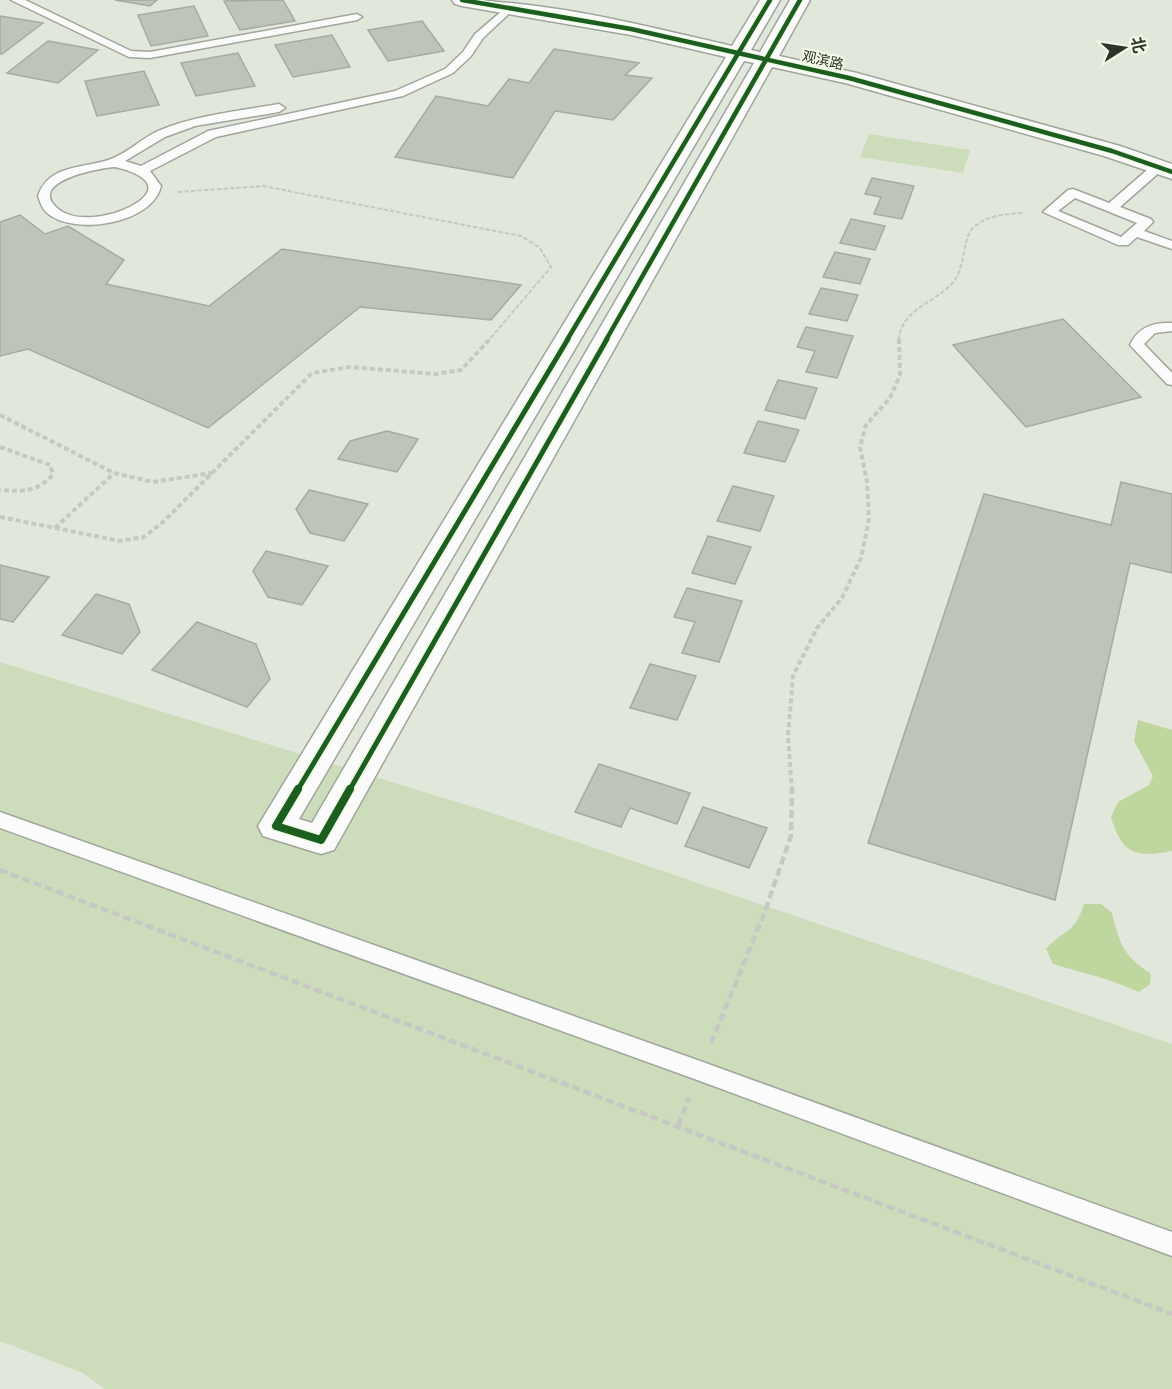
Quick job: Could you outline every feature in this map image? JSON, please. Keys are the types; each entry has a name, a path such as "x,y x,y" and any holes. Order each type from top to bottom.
{"street":[{"name":"观滨路","path":"462,0 631,29 849,78 1112,151 1165,170"},
{"path":"770,0 276,826 321,840 768,60 800,0"}],"lane":[{"path":"16,0 129,54 150,55 357,16"},
{"path":"143,170 212,134 384,98 431,80 449,71 467,54 479,36 509,8"},
{"path":"114,163 161,134 192,123 431,80"},
{"path":"114,163 143,170 151,176 155,185 153,194 146,203 134,211 100,220 64,217 52,211 45,203 45,193 51,184 62,175 96,164 114,163"},
{"path":"1111,208 1165,170"},
{"path":"1072,193 1146,222 1123,242 1049,212 1072,193"},
{"path":"1135,232 1172,245"},
{"path":"1172,327 1150,329 1140,336 1137,345 1172,381"},
{"path":"0,820 700,1071 1172,1244"}],"path":[{"path":"0,517 120,541 144,537 163,522 312,373 350,367 435,374 460,370 475,357 551,267 548,256 539,245 521,236 284,189 263,186 153,194"},
{"path":"678,1125 764,914 791,836 792,786 788,736 793,676 817,628 842,598 861,558 869,519 867,482 860,447 866,425 890,398 900,375 899,336 909,316 954,282 963,265 970,231 985,219 1006,214 1049,212"},
{"path":"0,415 114,473 153,482 212,473"},
{"path":"0,447 50,465 53,474 48,482 37,489 0,490"},
{"path":"56,528 114,473"},
{"path":"0,870 1172,1314"}],"shaded area":[{"path":"869,134 970,150 963,173 860,157"},
{"path":"0,662 486,811 1172,1044 1172,1389 105,1389 83,1373 0,1341"},
{"path":"1138,720 1172,730 1172,851 1148,854 1132,850 1120,839 1111,817 1118,802 1149,785 1153,776 1134,741"},
{"path":"1084,904 1101,904 1112,913 1124,948 1134,961 1151,974 1150,984 1139,992 1108,980 1053,964 1046,949 1073,926"}],"building":[{"path":"115,0 157,0 150,6"},
{"path":"283,0 295,21 240,30 224,1"},
{"path":"194,6 208,36 151,46 138,15"},
{"path":"0,16 43,23 0,54"},
{"path":"422,21 444,51 388,61 368,30"},
{"path":"332,35 350,67 293,77 275,45"},
{"path":"48,41 98,50 58,83 7,73"},
{"path":"554,49 639,63 625,75 652,78 613,120 555,111 513,178 395,157 436,96 488,106 509,79 529,83"},
{"path":"238,53 255,86 196,96 181,63"},
{"path":"144,71 159,105 97,116 85,81"},
{"path":"872,178 914,186 902,219 874,214 881,197 865,194"},
{"path":"20,215 45,234 68,226 124,260 106,284 209,306 282,249 521,285 491,320 360,307 208,428 28,349 0,356 0,222"},
{"path":"851,219 885,226 875,250 840,243"},
{"path":"835,252 870,259 860,284 823,277"},
{"path":"821,288 858,295 847,321 809,314"},
{"path":"1063,319 1141,397 1026,427 953,345"},
{"path":"806,327 853,336 837,378 806,372 815,351 797,347"},
{"path":"778,380 817,388 805,419 765,410"},
{"path":"758,421 799,430 785,462 744,453"},
{"path":"387,431 418,439 397,472 338,459 350,441"},
{"path":"1121,482 1172,494 1172,573 1130,563 1055,900 868,843 984,494 1111,525"},
{"path":"733,486 774,496 760,531 717,521"},
{"path":"309,490 368,504 344,541 310,533 296,509"},
{"path":"708,536 751,547 735,584 692,573"},
{"path":"266,551 328,566 302,605 268,597 253,571"},
{"path":"0,565 49,577 13,622 0,619"},
{"path":"687,588 742,601 719,662 682,653 695,622 674,617"},
{"path":"96,594 129,604 140,632 122,654 62,635"},
{"path":"197,622 256,644 270,679 247,707 152,670"},
{"path":"650,664 696,676 677,720 630,708"},
{"path":"599,764 690,793 677,824 630,808 621,827 575,812"},
{"path":"703,807 767,828 749,868 685,846"}],"cycle path":[{"path":"462,0 631,29 849,78 1112,151 1172,172"},
{"path":"770,0 276,826 321,840 800,0"}]}
